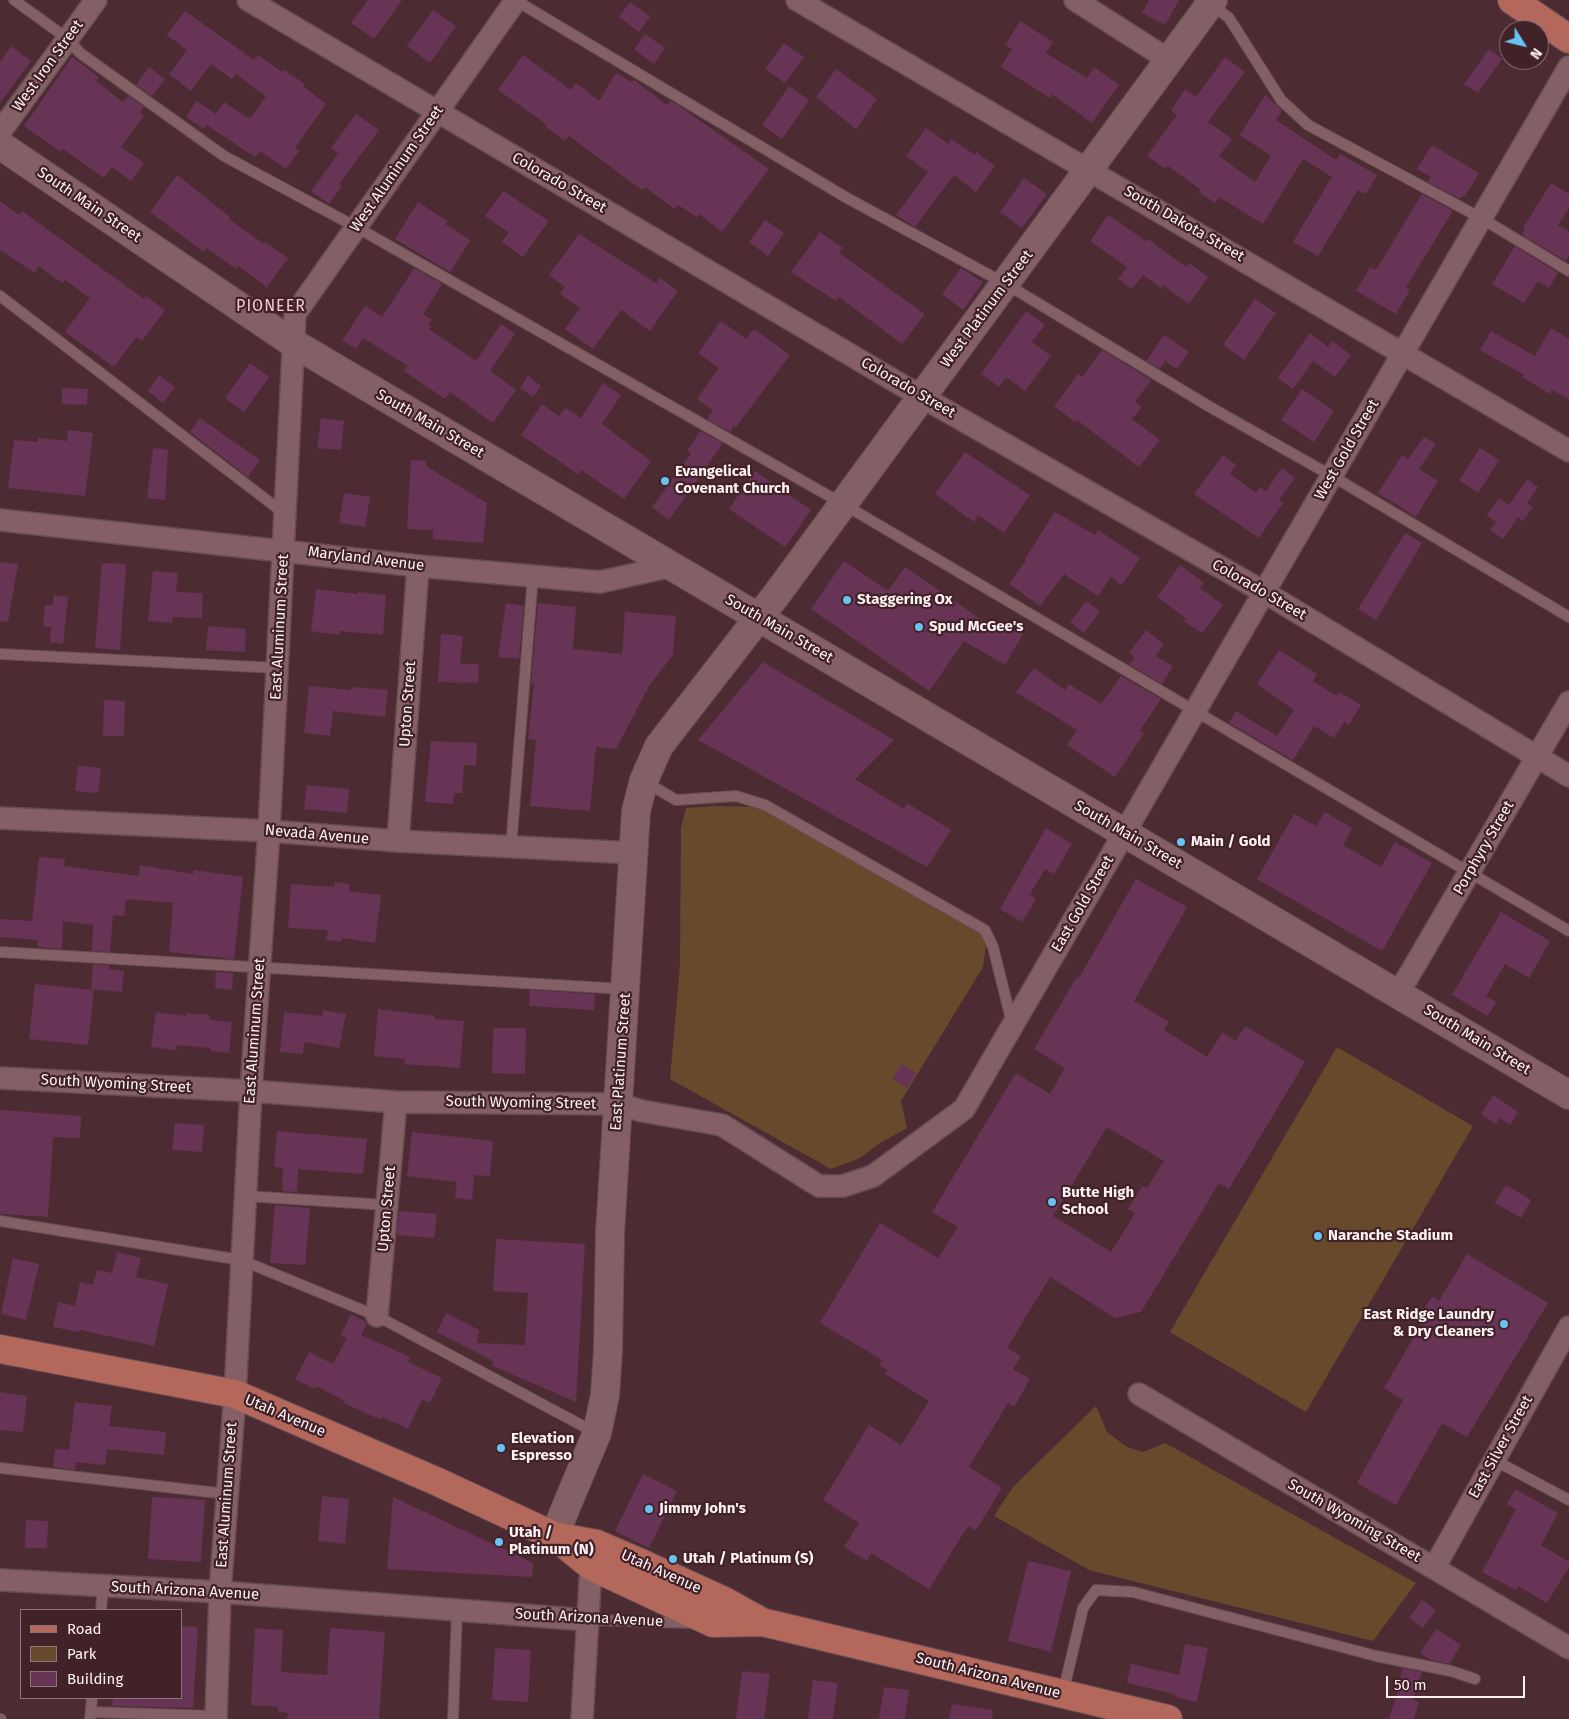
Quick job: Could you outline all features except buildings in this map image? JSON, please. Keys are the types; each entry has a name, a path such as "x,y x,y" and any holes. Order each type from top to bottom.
{"main road":[{"path":"1512,0 1569,39"},
{"name":"West Platinum Street","path":"759,618 1090,170 1210,1"},
{"name":"South Main Street","path":"0,145 293,343 1569,1094"},
{"name":"East Platinum Street","path":"554,1536 597,1433 605,1395 608,1351 610,1233 636,811 644,780 659,746 759,618"},
{"name":"Utah Avenue","path":"0,1349 235,1394 438,1482 554,1536 713,1623"},
{"name":"Utah Avenue","path":"590,1554 692,1585 762,1622"},
{"name":"South Arizona Avenue","path":"713,1623 762,1622 1168,1719"}],"street":[{"name":"West Iron Street","path":"0,132 96,0"},
{"name":"Colorado Street","path":"248,0 922,396 1264,592 1569,776"},
{"name":"West Aluminum Street","path":"293,343 295,314 516,0"},
{"name":"South Dakota Street","path":"796,0 1569,451"},
{"path":"1076,0 1169,60"},
{"name":"West Gold Street","path":"1125,833 1569,67"},
{"name":"East Aluminum Street","path":"216,1718 220,1592 235,1394 251,1090 269,831 293,343"},
{"name":"Maryland Avenue","path":"0,520 418,566 600,582 672,566"},
{"name":"Upton Street","path":"398,842 418,566"},
{"name":"Porphyry Street","path":"1398,994 1569,702"},
{"name":"Nevada Avenue","path":"0,818 269,831 398,842 634,853"},
{"name":"East Gold Street","path":"1042,976 1125,833"},
{"name":"South Wyoming Street","path":"0,1078 251,1090 396,1102 618,1104 642,1111 722,1125 819,1186 843,1186 873,1176 964,1109 1042,976"},
{"name":"Upton Street","path":"377,1316 396,1102"},
{"name":"East Silver Street","path":"1434,1568 1569,1327"},
{"name":"South Wyoming Street","path":"1139,1394 1569,1648"},
{"path":"582,1719 590,1554"},
{"name":"South Arizona Avenue","path":"0,1580 220,1592 588,1620"}],"lane":[{"path":"14,0 68,39 80,52 224,156 356,227 843,504 1569,931"},
{"path":"516,0 847,198 1006,284 1210,407 1332,476 1569,617"},
{"path":"1210,1 1229,18 1281,100 1308,125 1481,218 1569,271"},
{"path":"0,296 286,514"},
{"path":"511,847 533,576"},
{"path":"0,654 278,668"},
{"path":"644,780 676,800 736,796 765,805 985,930 993,947 1013,1027"},
{"path":"0,952 625,990"},
{"path":"245,1196 387,1205"},
{"path":"0,1221 241,1260 377,1316 597,1433"},
{"path":"1494,1460 1569,1500"},
{"path":"0,1468 227,1494"},
{"path":"101,1609 103,1587"},
{"path":"1063,1694 1083,1608 1096,1590 1133,1592 1376,1656 1451,1671 1475,1679"},
{"path":"453,1719 457,1610"},
{"name":"South Arizona Avenue","path":"588,1620 713,1623"},
{"path":"92,1699 90,1715 216,1718"}],"green space":[{"path":"715,806 761,807 980,932 987,939 983,967 901,1101 907,1128 880,1143 860,1158 831,1169 670,1079 680,965 681,828 686,808"},
{"name":"Naranche Stadium","path":"1337,1047 1473,1126 1306,1412 1170,1332"},
{"path":"1096,1406 1107,1432 1127,1447 1143,1452 1165,1443 1416,1583 1373,1641 1089,1570 994,1516 1013,1487"}],"place":[{"name":"Evangelical Covenant Church","path":"665,481"},
{"name":"Staggering Ox","path":"847,600"},
{"name":"Spud McGee's","path":"919,627"},
{"name":"Main / Gold","path":"1181,842"},
{"name":"Butte High School","path":"1052,1202"},
{"name":"Naranche Stadium","path":"1318,1236"},
{"name":"East Ridge Laundry & Dry Cleaners","path":"1504,1324"},
{"name":"Elevation Espresso","path":"501,1448"},
{"name":"Jimmy John's","path":"649,1509"},
{"name":"Utah / Platinum (N)","path":"499,1542"},
{"name":"Utah / Platinum (S)","path":"673,1559"}],"district":[{"name":"PIONEER","path":"271,307"}]}
